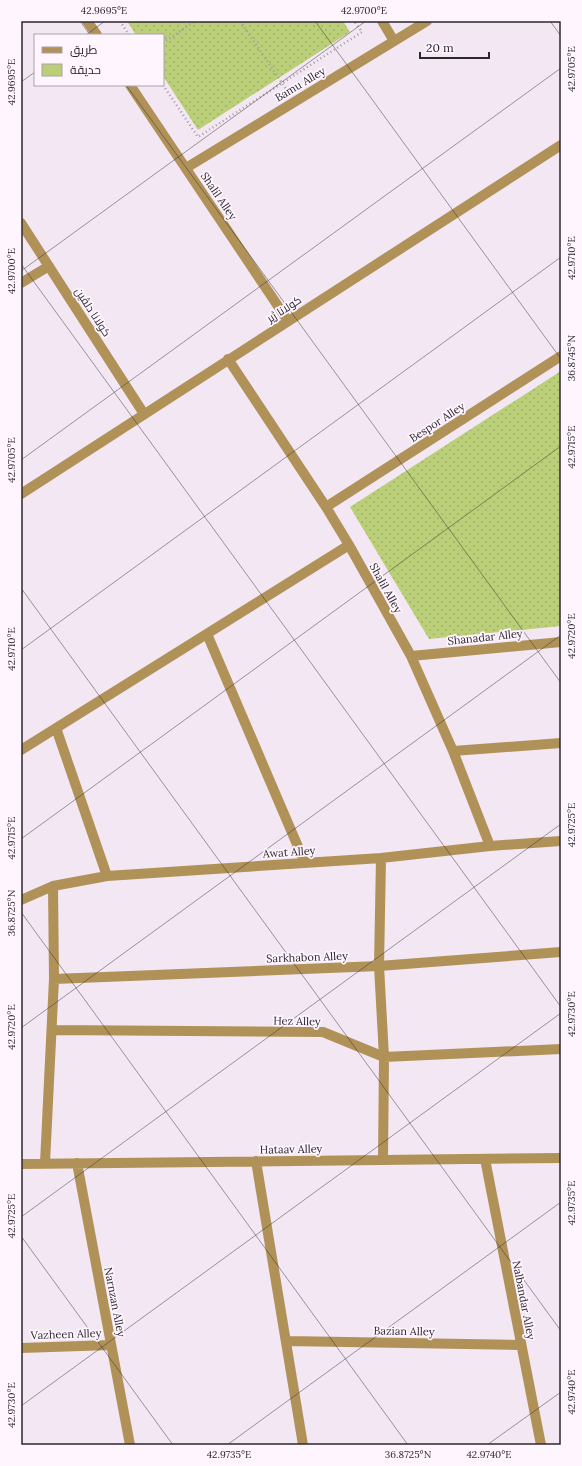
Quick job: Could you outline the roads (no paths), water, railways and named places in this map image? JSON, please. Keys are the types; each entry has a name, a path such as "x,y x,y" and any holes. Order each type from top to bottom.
{"street":[{"path":"87,21 96,34"},
{"path":"382,21 394,41"},
{"name":"Bamu Alley","path":"186,168 427,21"},
{"name":"Shalil Alley","path":"131,86 288,321"},
{"name":"کولانا ژیر","path":"21,494 228,359 561,146"},
{"name":"کولانا دلڤین","path":"21,223 144,414"},
{"path":"21,283 49,266"},
{"name":"Bespor Alley","path":"326,508 561,356"},
{"name":"Shalil Alley","path":"228,359 349,545 411,656 453,751 490,846"},
{"path":"21,750 349,545"},
{"path":"207,634 305,863"},
{"name":"Shanadar Alley","path":"411,656 561,642"},
{"path":"56,728 107,876"},
{"path":"453,751 561,743"},
{"name":"Awat Alley","path":"21,900 53,886 107,876 381,858 490,846 561,841"},
{"path":"381,858 379,966 384,1057 383,1160"},
{"path":"45,1164 54,979 53,886"},
{"name":"Sarkhabon Alley","path":"54,979 379,966 561,952"},
{"name":"Hez Alley","path":"52,1030 323,1032 384,1057 561,1049"},
{"name":"Hataav Alley","path":"21,1164 561,1158"},
{"name":"Nalbandar Alley","path":"485,1159 541,1445"},
{"path":"256,1161 303,1445"},
{"name":"Narnzan Alley","path":"76,1163 130,1445"},
{"name":"Bazian Alley","path":"286,1341 521,1345"},
{"name":"Vazheen Alley","path":"21,1348 111,1345"}]}
